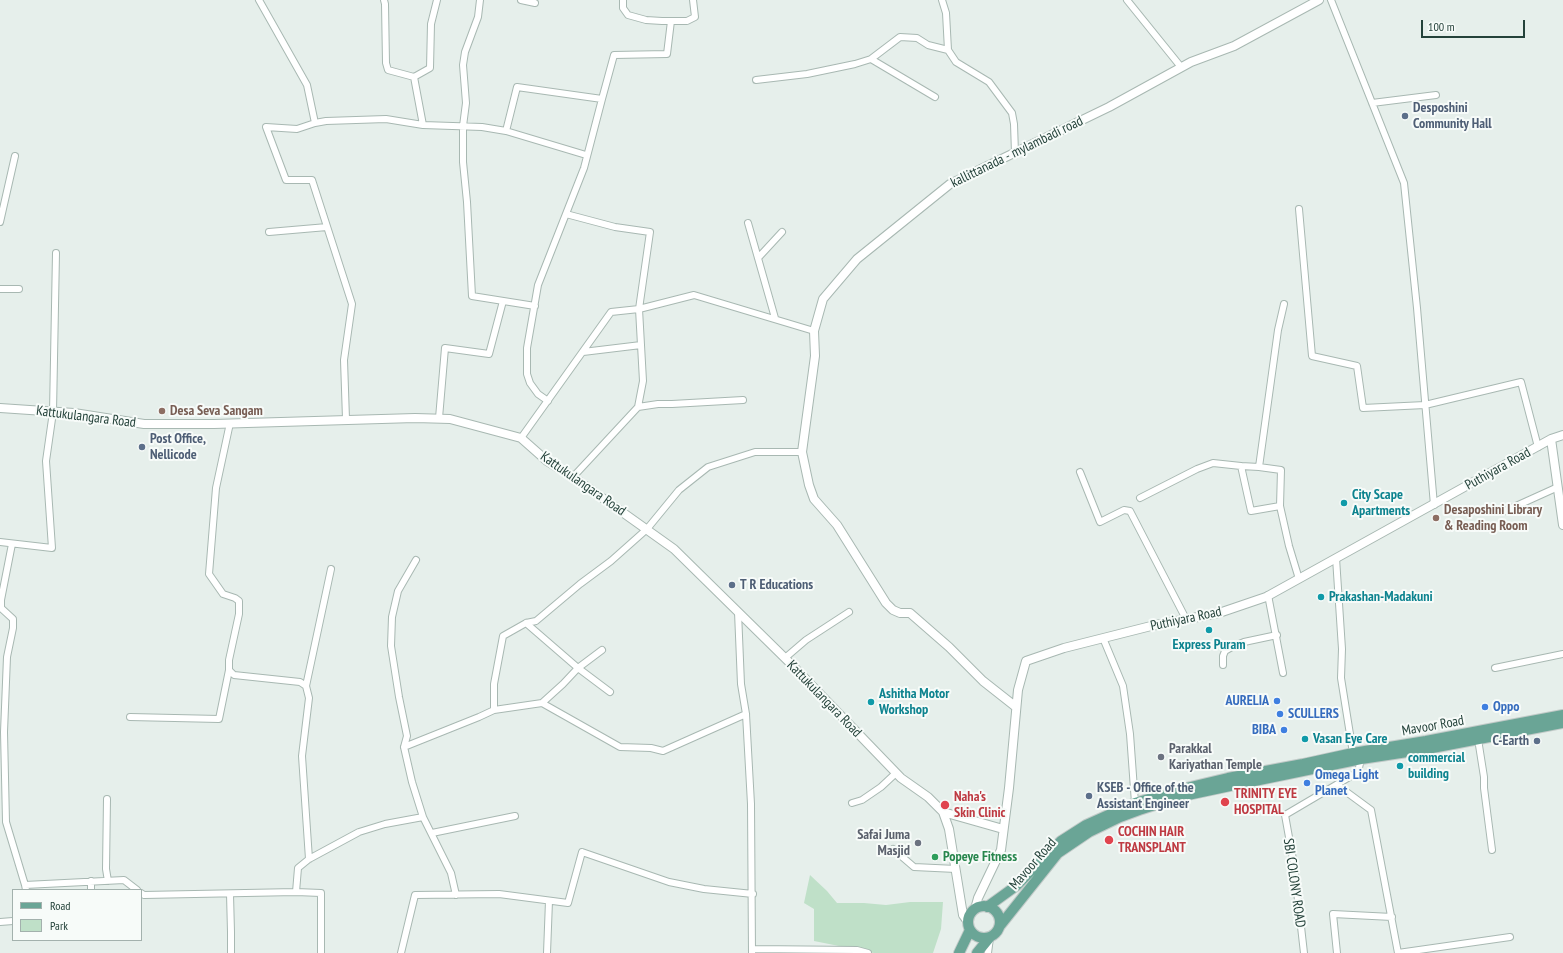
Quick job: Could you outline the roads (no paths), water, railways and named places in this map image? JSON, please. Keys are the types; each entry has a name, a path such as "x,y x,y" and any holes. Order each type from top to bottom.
{"main road":[{"name":"Mavoor Road","path":"975,909 987,907 1016,886 1061,841 1086,825 1135,803 1202,784 1357,756 1563,715"},
{"name":"Mavoor Road","path":"977,953 990,937 997,932 999,927 1058,853 1089,832 1120,817 1184,796 1357,756 1478,739 1563,723"},
{"path":"987,907 993,909 997,913 1000,920 999,927"},
{"path":"959,953 969,926 970,916 975,909"},
{"path":"969,926 973,934 979,937 990,937"}],"street":[{"path":"259,0 307,85 315,123"},
{"path":"384,0 386,63 388,70 414,77 430,68 432,24 437,0"},
{"path":"480,0 478,16 465,52 463,65 466,103 463,126 463,162 467,202 472,296 534,306"},
{"path":"521,0 535,3"},
{"path":"623,0 623,8 628,15 646,20 662,22 687,21 694,17 693,0"},
{"path":"942,0 946,13 948,50 956,62 989,82 1012,113 1015,153"},
{"path":"1127,0 1181,67"},
{"name":"kallittanada - mylambadi road","path":"1016,707 982,682 949,647 910,613 900,613 893,610 886,603 837,525 814,499 809,485 802,452 815,356 814,331 823,299 857,259 950,184 1109,107 1191,62 1234,46 1319,0"},
{"path":"1331,0 1404,183 1417,308 1434,505"},
{"path":"548,401 538,394 530,383 527,374 527,348 538,285 584,168 586,155 614,55 667,54 671,21"},
{"path":"756,80 814,72 856,64 871,59 900,37 917,38 928,45 948,50"},
{"path":"871,59 935,97"},
{"path":"414,77 423,125"},
{"path":"506,131 517,87 602,99"},
{"path":"1372,103 1436,95"},
{"path":"346,419 344,360 352,304 312,180 286,180 266,127 297,129 326,121 386,119 423,125 482,127 506,131 586,155"},
{"path":"0,222 15,156"},
{"path":"1299,209 1312,356 1357,366 1363,408 1425,405 1521,382 1538,447"},
{"path":"566,214 615,227 650,232 640,309 643,381 638,407 573,477"},
{"path":"748,223 775,318"},
{"path":"269,232 327,228"},
{"path":"758,258 782,232"},
{"path":"0,542 52,548 46,461 53,412 56,253"},
{"path":"0,289 19,289"},
{"path":"521,438 611,312 640,309 694,294 814,331"},
{"path":"439,418 445,348 489,354 503,301"},
{"path":"1259,467 1278,330 1284,304"},
{"path":"583,352 642,345"},
{"path":"638,407 658,404 743,400"},
{"name":"Kattukulangara Road","path":"0,408 74,413 144,424 230,424 346,419 439,418 450,419 521,438 547,461 573,477 674,549 785,658 896,773 928,797 943,812 949,829 963,915 969,926"},
{"path":"130,717 219,719 229,670 228,660 239,614 239,601 223,594 209,574 216,488 230,424"},
{"name":"Puthiyara Road","path":"975,909 978,898 1000,850 1018,690 1026,661 1064,648 1151,626 1219,613 1268,595 1538,447 1563,435"},
{"path":"1551,440 1563,525"},
{"path":"494,710 494,684 503,636 526,623 536,621 580,584 611,561 647,529 680,490 708,467 755,452 802,452"},
{"path":"1140,498 1197,469 1213,463 1281,470 1280,506 1288,546 1298,579"},
{"path":"1241,466 1251,511 1280,506"},
{"path":"1080,472 1100,522 1124,510 1130,511 1186,619"},
{"path":"1505,511 1558,487"},
{"path":"12,544 1,600 1,608 13,619 13,628 7,657 2,732 6,822 25,887 90,881 124,880 136,889"},
{"path":"1336,558 1342,649 1341,678 1357,756"},
{"path":"416,560 398,591 392,617 391,646 407,736 404,747 412,782 423,817 451,873 456,894"},
{"path":"309,859 302,756 309,698 306,686 331,569"},
{"path":"1268,595 1277,635 1283,673"},
{"path":"738,612 741,684 746,714 751,804 753,894 752,951 857,950 868,953"},
{"path":"785,658 806,640 849,612"},
{"path":"526,623 578,668 610,692"},
{"path":"1223,665 1223,656 1225,651 1232,647 1244,642 1277,635"},
{"path":"1103,638 1123,686 1130,734 1135,803"},
{"path":"404,747 494,710 542,703 578,668 602,650"},
{"path":"1494,668 1563,654"},
{"path":"229,670 234,675 300,682 306,686"},
{"path":"542,703 620,747 651,748 663,751 746,714"},
{"path":"1478,739 1492,850"},
{"name":"SBI COLONY ROAD","path":"1304,953 1294,865 1285,815 1358,772 1357,756"},
{"path":"852,803 862,800 881,787 896,773"},
{"path":"1337,785 1372,810 1398,953 1471,944 1510,937"},
{"path":"107,799 106,869 108,881"},
{"path":"943,812 1003,829"},
{"path":"432,833 515,816"},
{"path":"296,892 298,868 309,859 359,832 385,824 423,817"},
{"path":"893,849 914,867 956,869"},
{"path":"401,953 415,895 499,894 568,903 582,852 669,882 704,889 753,894"},
{"path":"90,881 91,889"},
{"path":"142,894 144,896 296,892 321,893 321,953"},
{"path":"230,894 232,932 231,953"},
{"path":"547,953 549,901"},
{"path":"1337,953 1333,914 1392,917"},
{"path":"0,922 12,921"},
{"path":"988,953 990,937"}],"place":[{"name":"Desposhini Community Hall","path":"1405,116"},
{"name":"Desa Seva Sangam","path":"162,411"},
{"name":"Post Office, Nellicode","path":"142,447"},
{"name":"City Scape Apartments","path":"1344,503"},
{"name":"Desaposhini Library & Reading Room","path":"1436,518"},
{"name":"T R Educations","path":"732,585"},
{"name":"Prakashan-Madakuni","path":"1321,597"},
{"name":"Express Puram","path":"1209,630"},
{"name":"AURELIA","path":"1277,701"},
{"name":"Ashitha Motor Workshop","path":"871,702"},
{"name":"Oppo","path":"1485,707"},
{"name":"SCULLERS","path":"1280,714"},
{"name":"BIBA","path":"1284,730"},
{"name":"Vasan Eye Care","path":"1305,739"},
{"name":"C-Earth","path":"1537,741"},
{"name":"Parakkal Kariyathan Temple","path":"1161,757"},
{"name":"commercial building","path":"1400,766"},
{"name":"Omega Light Planet","path":"1307,783"},
{"name":"KSEB - Office of the Assistant Engineer","path":"1089,796"},
{"name":"TRINITY EYE HOSPITAL","path":"1225,802"},
{"name":"Naha's Skin Clinic","path":"945,805"},
{"name":"COCHIN HAIR TRANSPLANT","path":"1109,840"},
{"name":"Safai Juma Masjid","path":"918,843"},
{"name":"Popeye Fitness","path":"935,857"}]}
